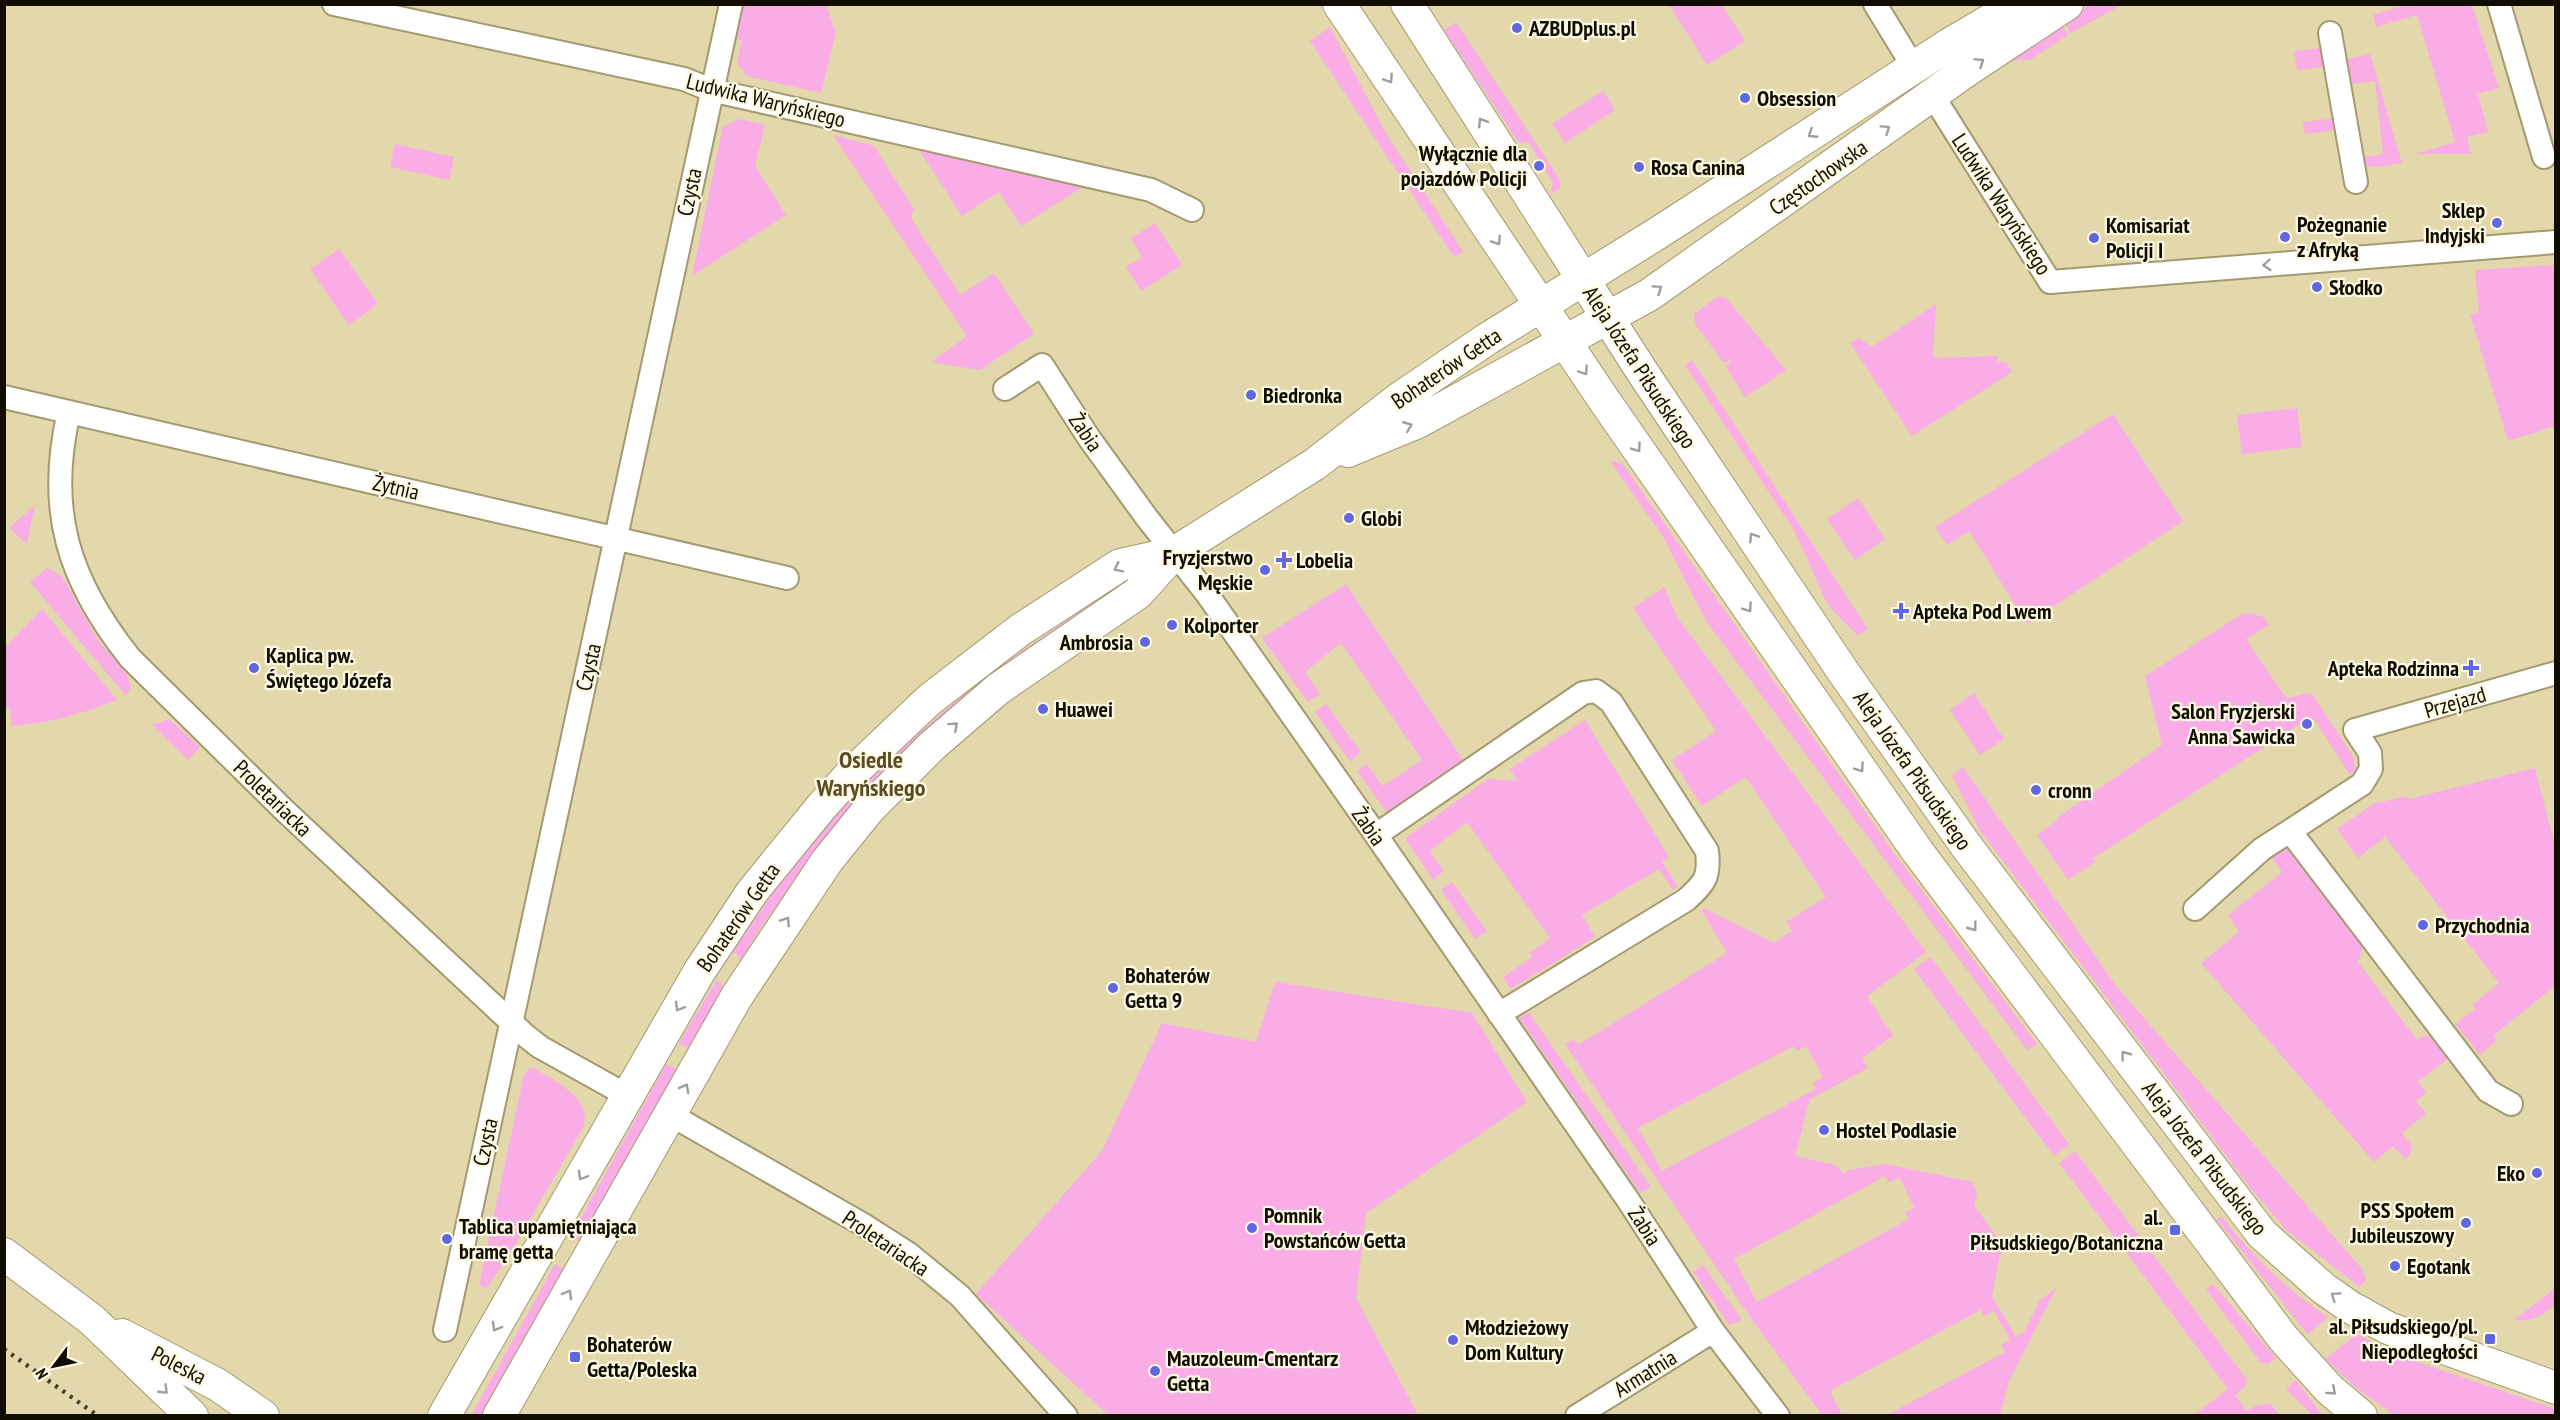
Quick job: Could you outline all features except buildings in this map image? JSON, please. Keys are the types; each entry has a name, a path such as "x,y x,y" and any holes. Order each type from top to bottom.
{"street":[{"name":"Ludwika Waryńskiego","path":"334,4 684,79 711,90 1151,190 1192,210"},
{"name":"Czysta","path":"445,1330 617,539 730,4"},
{"name":"Aleja Józefa Piłsudskiego","path":"1339,4 1540,306 1918,852 2276,1329 2329,1389 2361,1416"},
{"name":"Aleja Józefa Piłsudskiego","path":"1407,4 1607,318 1844,673 1967,847 2262,1234 2323,1288 2350,1307 2388,1328 2556,1388"},
{"path":"1875,4 1933,96"},
{"name":"Częstochowska","path":"1583,280 2018,4"},
{"name":"Częstochowska","path":"1564,341 1649,295 2067,4"},
{"path":"2499,4 2544,157"},
{"path":"2330,33 2356,182"},
{"name":"Ludwika Waryńskiego","path":"1933,96 2050,282 2556,242"},
{"name":"Bohaterów Getta","path":"499,1416 737,996 827,861 869,809 969,712 998,689 1138,593 1174,553 1315,464 1400,398 1487,339 1583,280"},
{"name":"Bohaterów Getta","path":"1315,464 1419,422 1564,341"},
{"name":"Żabia","path":"1005,389 1042,365 1089,438 1206,594 1376,835 1628,1200 1713,1331 1778,1416"},
{"name":"Żytnia","path":"4,397 787,578"},
{"name":"Proletariacka","path":"69,412 60,459 59,489 62,520 83,586 108,630 138,666 284,810 511,1022 540,1047 628,1096"},
{"name":"Bohaterów Getta","path":"444,1416 699,972 752,892 822,806 851,774 929,700 1020,630 1120,565 1174,553"},
{"name":"Przejazd","path":"2290,831 2362,784 2371,768 2370,753 2355,730 2556,673"},
{"path":"1376,835 1583,693 1596,691 1611,702 1707,851 1709,870 1701,887 1686,900 1498,1014"},
{"path":"2195,909 2262,849 2290,831 2488,1091 2511,1104"},
{"path":"699,972 711,964 725,966 732,970 739,982 737,996"},
{"name":"Proletariacka","path":"671,1115 862,1224 909,1254 960,1296 1066,1416"},
{"path":"553,1226 555,1235 566,1248 574,1252 592,1252"},
{"name":"Poleska","path":"4,1254 92,1320 192,1416"},
{"name":"Poleska","path":"92,1320 218,1384 263,1416"},
{"name":"Armatnia","path":"1577,1416 1713,1331"}],"shaded area":[{"path":"2409,4 2472,5 2499,88 2478,94 2488,132 2467,137 2471,154 2415,154 2455,142 2417,15 2376,27 2373,15"},
{"path":"742,5 826,5 836,33 821,93 747,76 737,63 742,41 736,38"},
{"path":"1669,5 1722,5 1745,41 1707,65"},
{"path":"2090,5 2121,5 2071,33 2063,20"},
{"path":"1456,22 1560,180 1560,188 1550,195 1553,183 1529,143 1518,142 1444,30"},
{"path":"2060,22 2068,35 2030,60 2001,61"},
{"path":"1330,27 1388,137 1463,251 1456,256 1452,254 1310,41"},
{"path":"2325,48 2327,67 2297,70 2294,51"},
{"path":"2370,54 2402,163 2373,167 2363,163 2360,158 2383,154 2375,81 2352,84 2348,59"},
{"path":"1603,91 1615,110 1565,143 1552,124"},
{"path":"2336,118 2337,130 2305,134 2303,122"},
{"path":"740,119 765,125 755,166 786,215 692,276 723,126"},
{"path":"833,135 874,146 914,209 911,218 960,295 994,273 1034,334 980,370 931,362 967,336"},
{"path":"395,144 454,157 449,180 390,167"},
{"path":"919,150 1083,187 1021,226 999,192 962,216"},
{"path":"1155,223 1182,265 1141,291 1126,267 1142,257 1131,238"},
{"path":"339,249 378,304 349,325 310,269"},
{"path":"2555,265 2555,426 2508,441 2470,314 2479,312 2475,270"},
{"path":"1717,297 1726,298 1786,370 1745,397 1725,366 1730,363 1729,360 1724,363 1695,324 1694,314"},
{"path":"1936,304 1933,358 1998,356 1998,362 2006,362 2012,372 1912,436 1850,343 1859,338 1872,347"},
{"path":"1692,360 1868,629 1858,636 1832,610 1825,599 1795,532 1685,365"},
{"path":"2297,408 2302,447 2242,454 2237,415"},
{"path":"2113,414 2183,521 2027,624 1969,531 1947,545 1935,527"},
{"path":"1610,461 1622,463 1896,856 2037,1044 2027,1050 1706,621 1663,537"},
{"path":"1858,498 1885,539 1855,560 1827,519"},
{"path":"35,505 27,544 9,528"},
{"path":"47,568 62,576 97,639 126,673 131,686 126,696 30,582"},
{"path":"1346,584 1463,760 1388,814 1357,771 1367,764 1383,786 1422,760 1341,643 1305,672 1320,694 1308,702 1262,638"},
{"path":"1116,587 1118,590 817,851 760,928 741,960 737,954 732,953 776,888 809,845 881,766 982,678"},
{"path":"1664,587 1677,617 1926,952 1867,996 1893,1036 1862,1058 1868,1068 1810,1099 1795,1156 1835,1165 1844,1174 1848,1170 1885,1164 1973,1182 1977,1195 1974,1205 2006,1250 2000,1255 1992,1296 2016,1337 2024,1332 2040,1300 2057,1287 2010,1379 2000,1415 1887,1415 2005,1352 2001,1345 2010,1340 1994,1311 1984,1316 1981,1310 1830,1391 1842,1415 1822,1415 1750,1317 1565,1044 1574,1039 1578,1045 1727,953 1701,910 1703,908 1774,943 1792,931 1786,922 1826,897 1746,777 1702,806 1672,760 1716,731 1633,608","holes":["1793,1046 1797,1051 1806,1046 1823,1077 1813,1083 1816,1089 1662,1171 1638,1128","1883,1171 1882,1178 1885,1176 1889,1182 1900,1178 1914,1208 1905,1212 1909,1219 1757,1302 1734,1259 1880,1179"]},
{"path":"42,609 117,700 66,717 12,726 9,708 5,706 5,647"},
{"path":"2251,613 2263,617 2269,625 2246,639 2284,695 2288,698 2309,693 2313,695 2354,758 2355,769 2350,775 2314,719 2300,727 2298,725 2092,859 2095,862 2068,880 2037,835 2058,820 2057,818 2162,745 2145,676 2242,614"},
{"path":"1974,693 2004,739 1980,755 1950,710"},
{"path":"1326,704 1361,752 1350,761 1315,712"},
{"path":"169,719 200,747 188,760 152,725"},
{"path":"1585,720 1669,857 1662,862 1678,886 1673,890 1659,869 1582,915 1595,937 1511,989 1503,977 1532,957 1530,953 1550,938 1467,822 1430,851 1444,871 1433,880 1405,838 1488,779 1517,781 1510,769"},
{"path":"1963,767 2117,987 2362,1269 2366,1280 2360,1287 2287,1231 2252,1190 1980,831 1952,775"},
{"path":"2535,768 2555,846 2555,986 2494,1035 2497,1040 2480,1055 2455,1024 2475,1009 2473,1004 2499,983 2385,837 2358,858 2337,829 2373,804 2407,796 2409,799"},
{"path":"2286,848 2293,852 2364,943 2358,962 2417,1040 2424,1036 2433,1037 2450,1057 2418,1082 2426,1093 2416,1101 2426,1114 2402,1133 2412,1146 2410,1154 2405,1159 2393,1146 2374,1162 2201,963 2239,932 2228,915 2282,872 2270,855"},
{"path":"1452,882 1487,931 1475,939 1441,890"},
{"path":"1931,957 2069,1144 2054,1156 1914,969"},
{"path":"716,981 721,983 723,989 689,1049 679,1043"},
{"path":"1275,982 1472,1013 1527,1102 1366,1213 1356,1298 1418,1415 1108,1415 976,1294 1102,1151 1162,1023 1256,1042"},
{"path":"1529,1013 1651,1187 1640,1193 1519,1018"},
{"path":"666,1064 677,1070 583,1238 574,1239 572,1234"},
{"path":"530,1068 534,1068 562,1085 578,1099 585,1117 583,1128 509,1255 486,1289 479,1285 524,1075"},
{"path":"2075,1151 2247,1380 2245,1387 2235,1395 2246,1411 2258,1405 2271,1404 2279,1415 2194,1415 2228,1389 2059,1163"},
{"path":"2221,1216 2270,1271 2328,1317 2308,1335 2217,1220"},
{"path":"555,1264 565,1269 485,1415 471,1416"},
{"path":"1703,1265 1742,1320 1729,1325 1693,1272"},
{"path":"2213,1284 2276,1358 2268,1364 2261,1363 2206,1290"},
{"path":"2555,1288 2555,1305 2536,1317 2514,1320"},
{"path":"2357,1334 2412,1360 2555,1409 2555,1415 2394,1415 2355,1387 2325,1359"},
{"path":"2296,1380 2322,1415 2312,1415 2286,1389"}],"railway":[{"path":"4,1349 98,1416"}],"place":[{"name":"AZBUDplus.pl","path":"1517,28"},
{"name":"Obsession","path":"1745,98"},
{"name":"Wyłącznie dla pojazdów Policji","path":"1539,166"},
{"name":"Rosa Canina","path":"1639,167"},
{"name":"Sklep Indyjski","path":"2497,223"},
{"name":"Pożegnanie z Afryką","path":"2285,237"},
{"name":"Komisariat Policji I","path":"2094,238"},
{"name":"Słodko","path":"2317,287"},
{"name":"Biedronka","path":"1251,395"},
{"name":"Globi","path":"1349,518"},
{"name":"Lobelia","path":"1284,560"},
{"name":"Fryzjerstwo Męskie","path":"1265,570"},
{"name":"Apteka Pod Lwem","path":"1901,611"},
{"name":"Kolporter","path":"1172,625"},
{"name":"Ambrosia","path":"1145,642"},
{"name":"Kaplica pw. Świętego Józefa","path":"254,668"},
{"name":"Apteka Rodzinna","path":"2471,668"},
{"name":"Huawei","path":"1043,709"},
{"name":"Salon Fryzjerski Anna Sawicka","path":"2307,724"},
{"name":"cronn","path":"2036,790"},
{"name":"Przychodnia","path":"2423,925"},
{"name":"Bohaterów Getta 9","path":"1113,988"},
{"name":"Hostel Podlasie","path":"1824,1130"},
{"name":"Eko","path":"2537,1173"},
{"name":"PSS Społem Jubileuszowy","path":"2466,1223"},
{"name":"Pomnik Powstańców Getta","path":"1252,1228"},
{"name":"al. Piłsudskiego/Botaniczna","path":"2175,1230"},
{"name":"Tablica upamiętniająca bramę getta","path":"447,1239"},
{"name":"Egotank","path":"2395,1266"},
{"name":"al. Piłsudskiego/pl. Niepodległości","path":"2490,1339"},
{"name":"Młodzieżowy Dom Kultury","path":"1453,1340"},
{"name":"Bohaterów Getta/Poleska","path":"575,1357"},
{"name":"Mauzoleum-Cmentarz Getta","path":"1155,1371"}],"district":[{"name":"Osiedle Waryńskiego","path":"871,774"}]}
